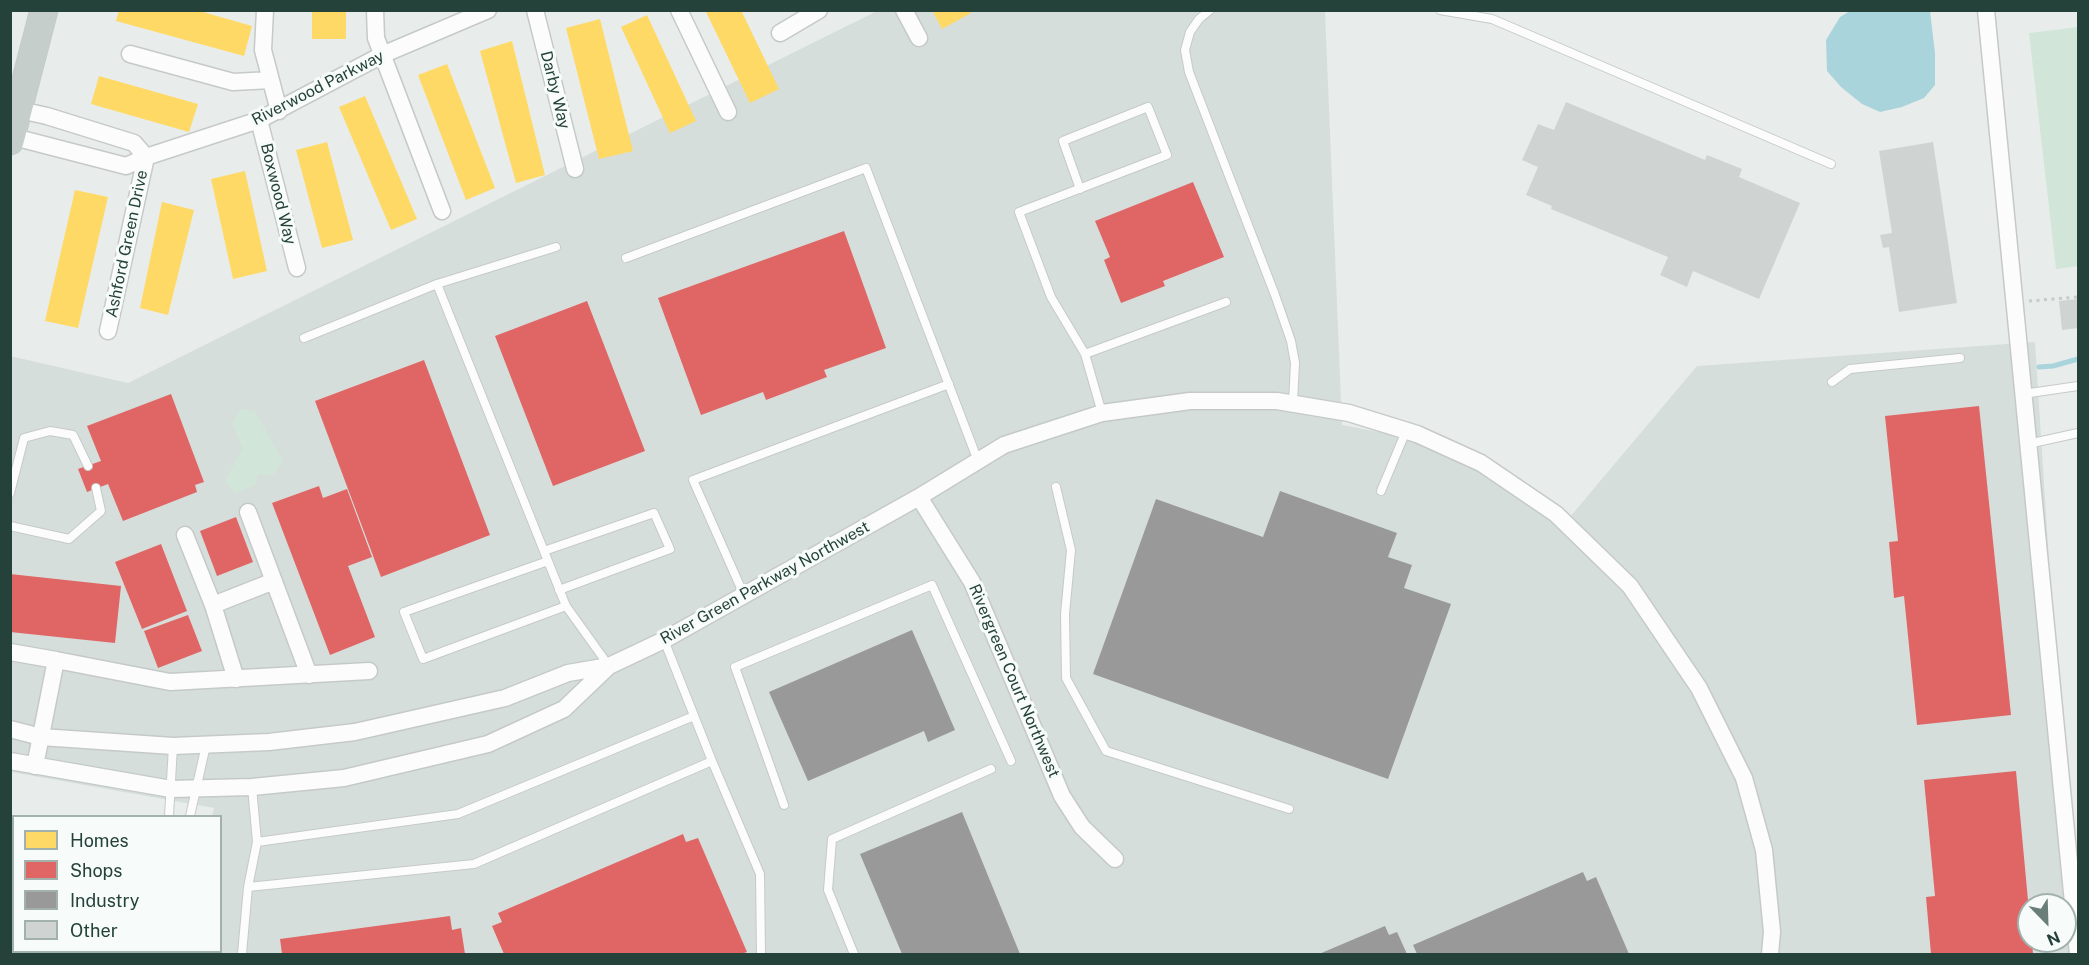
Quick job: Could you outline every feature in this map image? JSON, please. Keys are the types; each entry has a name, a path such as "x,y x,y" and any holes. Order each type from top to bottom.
{"highway":[{"path":"11,137 15,109 44,10"}],"street":[{"path":"265,10 263,50 279,111"},
{"path":"375,10 376,38 442,211"},
{"name":"Riverwood Parkway","path":"11,137 126,166 146,157 259,120 382,55 488,10"},
{"name":"Darby Way","path":"535,10 575,169"},
{"path":"679,10 728,112"},
{"path":"780,33 819,10"},
{"path":"904,10 919,38"},
{"path":"1986,10 2078,954"},
{"path":"130,54 233,82 271,80"},
{"path":"15,109 134,143 146,157"},
{"name":"Boxwood Way","path":"259,120 297,268"},
{"name":"Ashford Green Drive","path":"108,331 146,157"},
{"name":"River Green Parkway Northwest","path":"10,729 41,737 172,746 270,742 355,732 505,698 568,673 609,666 664,640 919,497 1004,445 1102,413 1190,400 1277,400 1348,413 1406,431 1481,463 1550,510 1630,586 1699,688 1744,778 1764,850 1772,932 1770,954"},
{"name":"Rivergreen Court Northwest","path":"919,497 972,582 1062,796 1082,827 1115,859"},
{"path":"248,512 309,675"},
{"path":"185,534 213,605 236,679"},
{"path":"213,605 274,581"},
{"path":"10,652 170,682 369,671"},
{"path":"34,766 56,660"},
{"name":"River Green Parkway Northwest","path":"10,761 171,789 252,788 344,778 488,744 564,709 609,666"}],"lane":[{"path":"1210,10 1198,20 1190,32 1185,50 1189,72 1291,340 1295,363 1293,403"},
{"path":"1440,10 1492,19 1831,164"},
{"path":"1080,189 1063,141 1148,107 1167,155 1080,189 1019,212 1051,297 1085,354 1102,413"},
{"path":"626,258 866,168 978,461"},
{"path":"304,338 437,284 556,247"},
{"path":"437,284 566,606 609,666"},
{"path":"1085,354 1226,302"},
{"path":"1832,382 1850,369 1960,358"},
{"path":"744,595 693,480 949,384"},
{"path":"2023,394 2079,386"},
{"path":"10,493 24,438 50,431 73,435 88,466"},
{"path":"1381,491 1406,431"},
{"path":"2028,444 2079,433"},
{"path":"1056,487 1071,550 1065,614 1066,678 1106,751 1289,809"},
{"path":"10,526 69,539 101,511 96,488"},
{"path":"544,551 654,513 670,549 559,590"},
{"path":"548,561 404,612 423,659 566,606"},
{"path":"784,805 735,667 932,585 1011,761"},
{"path":"664,640 760,874 761,954"},
{"path":"257,842 458,813 694,716"},
{"path":"190,815 206,745"},
{"path":"169,815 172,746"},
{"path":"248,887 474,864 712,761"},
{"path":"854,954 828,890 832,839 991,769"},
{"path":"242,954 248,887 257,842 252,788"}],"path":[{"path":"2014,303 2079,297"}],"shaded area":[{"path":"877,11 1325,11 1342,425 1417,439 1487,458 1564,524 1697,366 2035,342 2070,893 2017,893 2017,953 2074,954 175,954 222,953 222,815 212,815 214,808 11,772 10,356 128,383"}],"green space":[{"path":"2078,27 2078,266 2056,269 2029,33"},
{"path":"241,409 255,412 283,461 273,475 258,475 255,485 235,493 225,481 243,448 232,423"}],"water":[{"path":"1850,11 1930,11 1935,53 1935,85 1924,98 1902,107 1880,112 1862,104 1841,87 1827,71 1826,40 1840,17"}],"building: Homes":[{"path":"119,10 196,10 252,26 244,56 116,21"},
{"path":"312,10 346,10 346,39 312,39"},
{"path":"708,10 741,10 779,89 750,103 706,12"},
{"path":"932,10 969,10 971,13 942,29"},
{"path":"647,15 696,121 670,133 621,27"},
{"path":"600,19 633,151 599,159 566,28"},
{"path":"512,41 545,175 516,183 480,51"},
{"path":"447,64 495,188 466,200 418,75"},
{"path":"99,76 198,104 189,132 91,104"},
{"path":"365,96 417,219 391,230 339,107"},
{"path":"327,142 353,240 322,248 296,150"},
{"path":"245,171 267,271 233,279 211,179"},
{"path":"75,190 108,197 78,328 45,321"},
{"path":"162,202 194,210 168,315 140,308"},
{"path":"97,953 152,953 151,954"}],"building: Shops":[{"path":"1193,182 1224,257 1163,281 1165,286 1121,303 1104,260 1110,257 1095,221"},
{"path":"844,231 886,348 824,370 827,377 766,400 763,392 701,415 658,298"},
{"path":"587,301 645,451 553,486 495,336"},
{"path":"424,360 490,535 381,577 315,401"},
{"path":"171,394 204,482 195,485 197,492 123,521 108,484 87,492 78,469 101,461 87,426"},
{"path":"1979,406 2011,715 1917,725 1904,596 1894,598 1889,542 1898,541 1885,416"},
{"path":"319,486 323,498 347,489 372,557 348,566 375,637 330,655 272,503"},
{"path":"236,517 253,562 217,576 200,531"},
{"path":"161,544 187,611 142,629 115,562"},
{"path":"10,574 121,586 115,643 10,632"},
{"path":"188,615 202,651 158,668 144,631"},
{"path":"2016,771 2027,893 2017,893 2017,953 2033,954 1931,954 1926,897 1935,896 1924,780"},
{"path":"683,834 686,842 698,838 747,952 741,954 504,954 492,926 502,922 498,913"},
{"path":"450,916 452,930 461,928 465,954 282,954 280,939"}],"building: Industry":[{"path":"1280,491 1397,533 1388,557 1412,565 1404,588 1451,604 1388,779 1093,674 1156,499 1263,537"},
{"path":"912,630 955,730 928,742 924,731 808,781 769,692"},
{"path":"962,812 1020,954 902,954 860,854"},
{"path":"1583,872 1587,881 1596,877 1629,954 1417,954 1413,945"},
{"path":"1385,926 1389,935 1397,932 1407,954 1319,954"}],"building: Other":[{"path":"1566,102 1705,160 1707,155 1742,169 1739,177 1800,203 1759,299 1693,271 1687,287 1660,275 1668,257 1551,209 1552,206 1526,195 1538,167 1522,160 1538,124 1554,130"},
{"path":"1933,142 1957,303 1899,312 1889,247 1883,248 1880,235 1892,233 1879,151"},
{"path":"2078,299 2078,328 2062,330 2059,301"}],"waterway":[{"path":"2039,367 2053,366 2078,359"}]}
